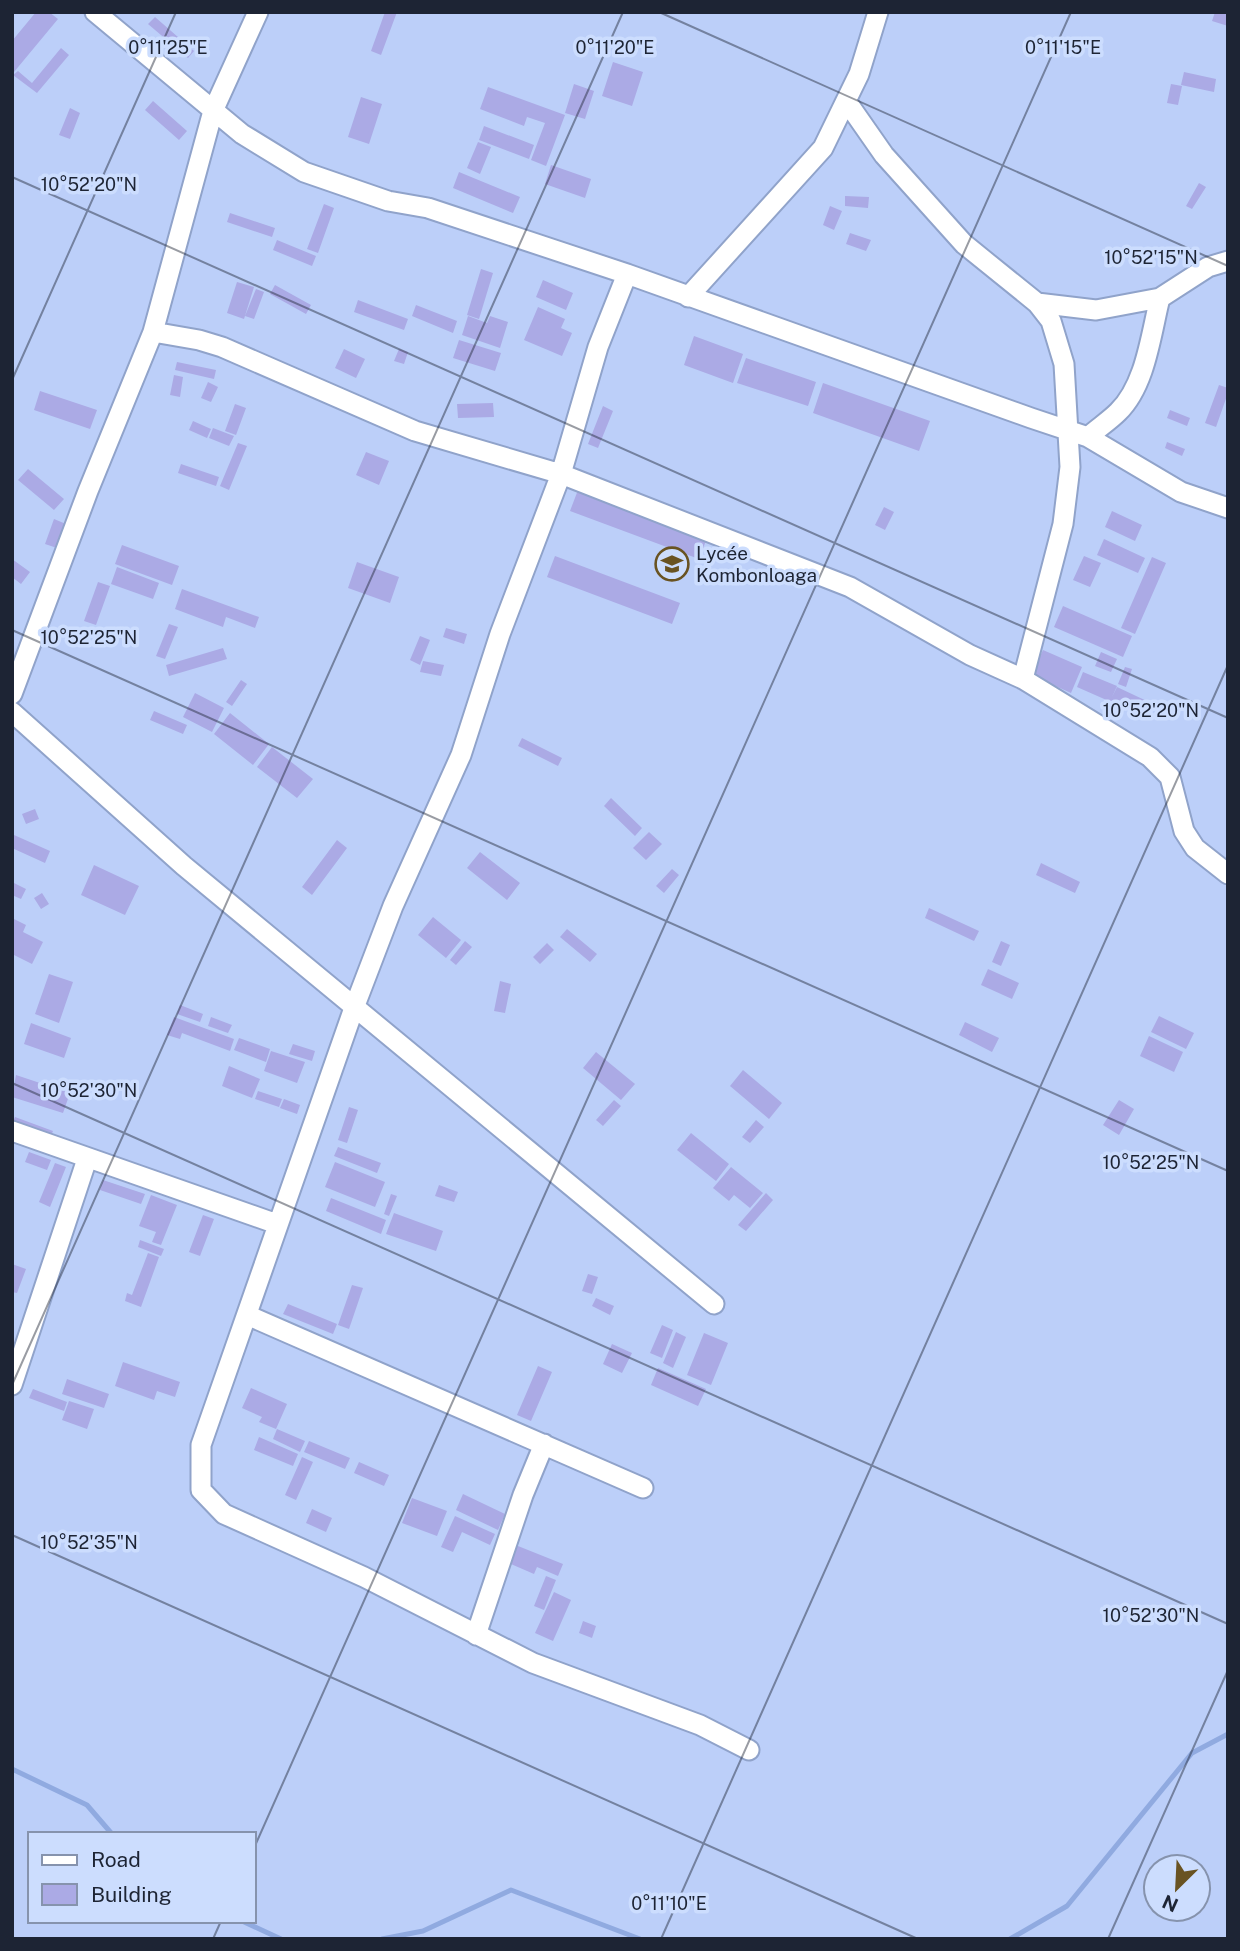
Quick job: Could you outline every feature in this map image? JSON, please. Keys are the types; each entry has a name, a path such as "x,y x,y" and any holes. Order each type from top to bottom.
{"street":[{"path":"95,12 252,141 304,172 388,201 428,208 626,274 1031,418 1068,428 1181,492 1228,508"},
{"path":"12,694 88,491 153,332 213,111 258,12"},
{"path":"688,297 823,148 859,74 878,12"},
{"path":"846,102 884,155 964,244 1037,303 1051,321 1064,364 1070,467 1063,524 1023,679"},
{"path":"1037,303 1096,310 1160,298 1208,267 1228,261"},
{"path":"626,274 597,347 561,474 503,623 461,755 393,906 276,1224 201,1445 201,1490 224,1514 364,1577 476,1635 604,1692 700,1726 749,1750"},
{"path":"1088,437 1118,412 1127,400 1142,370 1160,298"},
{"path":"153,332 222,347 415,431 561,474 850,587 970,655 1023,679 1150,757 1170,776 1184,831 1195,848 1228,874"},
{"path":"12,712 184,866 714,1304"},
{"path":"12,1131 276,1224"},
{"path":"12,1385 87,1159"},
{"path":"247,1315 643,1488"},
{"path":"476,1635 523,1495 544,1444"}],"building":[{"path":"36,12 49,12 58,19 14,72 12,41"},
{"path":"385,12 397,12 381,55 371,51"},
{"path":"1215,12 1228,12 1228,26 1212,21"},
{"path":"155,17 194,51 188,58 148,24"},
{"path":"61,48 69,55 37,93 13,75 18,71 32,83"},
{"path":"613,62 643,72 632,106 602,96"},
{"path":"1184,72 1216,79 1214,92 1181,85"},
{"path":"574,84 594,91 585,119 565,113"},
{"path":"1171,84 1182,86 1178,105 1167,103"},
{"path":"488,87 565,115 546,166 531,160 545,123 527,117 524,126 480,109"},
{"path":"361,97 382,104 369,144 348,137"},
{"path":"153,101 187,131 179,140 145,110"},
{"path":"70,108 80,113 70,139 59,135"},
{"path":"484,126 534,145 529,159 479,140"},
{"path":"478,142 491,147 480,174 467,168"},
{"path":"551,165 591,179 585,198 545,184"},
{"path":"459,172 520,197 513,213 453,188"},
{"path":"1199,183 1206,187 1192,209 1186,206"},
{"path":"845,196 869,197 868,208 845,206"},
{"path":"324,204 334,208 318,253 307,249"},
{"path":"830,206 842,211 834,230 823,225"},
{"path":"230,213 275,228 272,237 227,222"},
{"path":"850,233 871,240 866,251 846,244"},
{"path":"277,240 316,256 312,266 273,250"},
{"path":"481,269 493,273 479,319 467,315"},
{"path":"543,280 573,293 566,310 536,297"},
{"path":"237,282 254,287 244,319 227,313"},
{"path":"275,285 311,305 306,314 270,294"},
{"path":"256,289 264,292 254,319 245,316"},
{"path":"358,300 408,319 404,330 354,312"},
{"path":"416,305 457,321 453,333 412,316"},
{"path":"538,307 565,319 561,328 572,333 562,356 524,340"},
{"path":"468,316 487,323 490,316 508,322 500,348 462,335"},
{"path":"694,336 743,354 733,383 684,365"},
{"path":"459,340 501,353 495,371 453,358"},
{"path":"344,349 365,359 356,378 335,368"},
{"path":"399,349 408,352 404,364 394,361"},
{"path":"746,358 816,382 808,406 737,383"},
{"path":"177,362 216,370 214,379 175,370"},
{"path":"174,375 183,377 180,397 170,395"},
{"path":"208,382 218,387 211,402 201,398"},
{"path":"823,383 930,421 919,451 813,413"},
{"path":"1219,385 1228,388 1228,393 1216,427 1205,423"},
{"path":"40,391 97,410 90,429 34,410"},
{"path":"493,403 494,417 458,418 457,404"},
{"path":"235,404 246,408 236,435 225,431"},
{"path":"603,406 613,411 598,448 588,444"},
{"path":"1170,410 1190,418 1187,426 1167,418"},
{"path":"193,421 211,429 207,438 189,430"},
{"path":"213,428 234,436 229,446 209,438"},
{"path":"1167,442 1185,449 1182,456 1165,448"},
{"path":"238,443 247,446 229,490 220,486"},
{"path":"366,452 389,461 379,485 356,475"},
{"path":"181,464 219,477 216,486 178,473"},
{"path":"28,469 64,499 54,510 18,480"},
{"path":"578,490 707,538 699,559 570,511"},
{"path":"884,507 894,512 885,530 875,525"},
{"path":"1112,511 1142,525 1135,541 1105,527"},
{"path":"54,519 66,524 57,548 45,544"},
{"path":"1104,539 1145,558 1138,573 1097,555"},
{"path":"122,545 179,566 172,585 115,564"},
{"path":"555,556 680,603 672,624 547,577"},
{"path":"1084,556 1101,563 1090,587 1073,580"},
{"path":"1152,557 1166,563 1135,634 1121,628"},
{"path":"12,559 30,572 21,584 12,577"},
{"path":"357,562 399,577 390,603 348,588"},
{"path":"117,567 159,583 153,599 111,584"},
{"path":"98,582 110,586 96,625 84,621"},
{"path":"182,589 259,617 255,628 226,617 223,627 175,609"},
{"path":"1063,606 1132,636 1123,657 1054,627"},
{"path":"169,624 178,627 165,659 156,656"},
{"path":"446,628 467,634 464,644 443,637"},
{"path":"420,636 430,640 420,665 410,660"},
{"path":"223,648 227,659 169,676 166,665"},
{"path":"1043,650 1082,667 1071,693 1031,675"},
{"path":"1101,652 1117,659 1111,672 1095,666"},
{"path":"423,661 444,665 441,676 420,672"},
{"path":"1125,667 1132,669 1126,687 1118,684"},
{"path":"1083,672 1117,686 1112,697 1117,687 1151,703 1145,717 1077,687"},
{"path":"241,680 247,684 232,706 226,702"},
{"path":"195,693 224,708 212,732 183,717"},
{"path":"154,711 187,725 183,734 150,720"},
{"path":"230,713 269,744 253,765 214,734"},
{"path":"522,738 562,758 558,766 518,746"},
{"path":"272,747 313,779 297,798 257,767"},
{"path":"611,798 642,828 635,836 604,806"},
{"path":"35,809 39,819 26,824 22,814"},
{"path":"649,832 662,844 646,860 633,848"},
{"path":"14,835 50,851 45,863 12,848"},
{"path":"337,840 347,848 312,895 302,887"},
{"path":"480,852 520,883 507,900 467,868"},
{"path":"1041,863 1080,882 1075,893 1036,875"},
{"path":"94,865 139,886 125,915 81,895"},
{"path":"672,869 679,875 664,893 656,886"},
{"path":"12,882 26,889 21,899 12,895"},
{"path":"42,893 49,904 41,909 34,898"},
{"path":"929,908 979,931 974,941 925,918"},
{"path":"433,917 461,940 446,958 418,935"},
{"path":"12,918 26,925 23,932 43,942 32,964 12,954"},
{"path":"567,929 597,954 590,962 560,937"},
{"path":"465,941 472,947 456,965 450,960"},
{"path":"1001,941 1010,945 1001,966 992,962"},
{"path":"547,943 554,950 540,964 533,957"},
{"path":"988,969 1019,983 1012,999 981,985"},
{"path":"49,974 73,982 59,1023 35,1014"},
{"path":"500,981 511,984 505,1013 494,1011"},
{"path":"180,1005 203,1014 200,1022 177,1014"},
{"path":"1159,1016 1194,1033 1186,1049 1151,1032"},
{"path":"174,1017 234,1039 230,1051 182,1033 180,1039 167,1035"},
{"path":"211,1017 232,1025 228,1033 208,1026"},
{"path":"965,1022 999,1038 992,1052 959,1035"},
{"path":"31,1023 71,1038 64,1058 24,1044"},
{"path":"1149,1036 1183,1052 1174,1072 1140,1056"},
{"path":"239,1038 270,1049 266,1062 234,1050"},
{"path":"293,1044 315,1051 312,1061 289,1054"},
{"path":"271,1051 305,1062 297,1083 264,1071"},
{"path":"596,1052 635,1084 621,1100 583,1068"},
{"path":"229,1066 260,1079 252,1098 222,1086"},
{"path":"743,1070 782,1103 769,1119 730,1086"},
{"path":"16,1075 70,1093 63,1113 12,1097"},
{"path":"258,1091 282,1099 279,1107 255,1099"},
{"path":"284,1099 300,1105 297,1114 280,1108"},
{"path":"614,1100 621,1106 603,1126 596,1120"},
{"path":"1119,1100 1134,1109 1119,1135 1103,1125"},
{"path":"349,1107 358,1110 347,1143 338,1140"},
{"path":"15,1117 53,1131 49,1141 12,1124"},
{"path":"756,1120 764,1127 750,1143 742,1137"},
{"path":"691,1133 729,1164 716,1181 677,1150"},
{"path":"338,1147 381,1163 377,1173 334,1156"},
{"path":"29,1152 51,1160 47,1170 25,1162"},
{"path":"335,1162 385,1182 375,1207 325,1187"},
{"path":"55,1163 66,1167 50,1207 39,1202"},
{"path":"731,1167 763,1193 750,1208 734,1195 729,1201 713,1188"},
{"path":"103,1180 145,1194 141,1204 100,1190"},
{"path":"439,1185 458,1192 454,1202 435,1196"},
{"path":"766,1193 773,1200 746,1231 738,1225"},
{"path":"391,1194 397,1196 389,1216 384,1214"},
{"path":"151,1195 177,1205 161,1245 152,1242 156,1232 139,1226"},
{"path":"331,1198 386,1220 381,1234 326,1211"},
{"path":"394,1213 443,1231 436,1251 386,1234"},
{"path":"203,1215 214,1219 200,1256 189,1252"},
{"path":"140,1240 164,1249 161,1256 138,1247"},
{"path":"148,1253 159,1257 141,1307 125,1301 127,1293 132,1295"},
{"path":"12,1264 26,1269 17,1293 12,1292"},
{"path":"588,1274 598,1277 592,1294 582,1291"},
{"path":"352,1285 363,1288 349,1329 338,1325"},
{"path":"596,1298 614,1306 610,1315 592,1306"},
{"path":"288,1304 337,1324 333,1334 283,1314"},
{"path":"662,1325 673,1330 662,1358 650,1353"},
{"path":"676,1332 686,1337 673,1368 663,1363"},
{"path":"704,1333 728,1343 711,1385 687,1375"},
{"path":"612,1344 632,1353 622,1373 603,1364"},
{"path":"123,1362 180,1382 175,1397 157,1391 154,1400 115,1386"},
{"path":"538,1366 552,1372 531,1421 517,1415"},
{"path":"658,1368 706,1389 698,1406 651,1385"},
{"path":"67,1379 109,1394 104,1408 62,1394"},
{"path":"251,1388 287,1404 276,1429 259,1422 262,1417 242,1408"},
{"path":"33,1389 67,1402 64,1411 29,1398"},
{"path":"69,1401 94,1409 87,1429 62,1420"},
{"path":"277,1429 305,1441 300,1452 273,1439"},
{"path":"259,1437 298,1454 293,1466 254,1450"},
{"path":"309,1441 350,1458 345,1469 304,1452"},
{"path":"302,1457 313,1462 296,1500 285,1495"},
{"path":"359,1462 389,1475 384,1486 354,1473"},
{"path":"463,1494 505,1514 498,1530 456,1510"},
{"path":"412,1498 447,1511 437,1536 402,1523"},
{"path":"312,1509 332,1518 326,1532 306,1523"},
{"path":"455,1516 495,1534 490,1545 462,1532 453,1552 441,1547"},
{"path":"513,1544 563,1564 558,1576 537,1567 534,1574 506,1562"},
{"path":"546,1576 556,1580 544,1610 534,1606"},
{"path":"554,1592 571,1600 553,1641 535,1633"},
{"path":"583,1621 596,1626 592,1638 579,1633"}],"waterway":[{"path":"1010,1939 1067,1906 1192,1753 1228,1734"},
{"path":"12,1769 87,1805 110,1832"},
{"path":"382,1939 423,1931 511,1890 640,1939"},
{"path":"246,1923 281,1939"}],"place":[{"name":"Lycée Kombonloaga","path":"672,564"}]}
